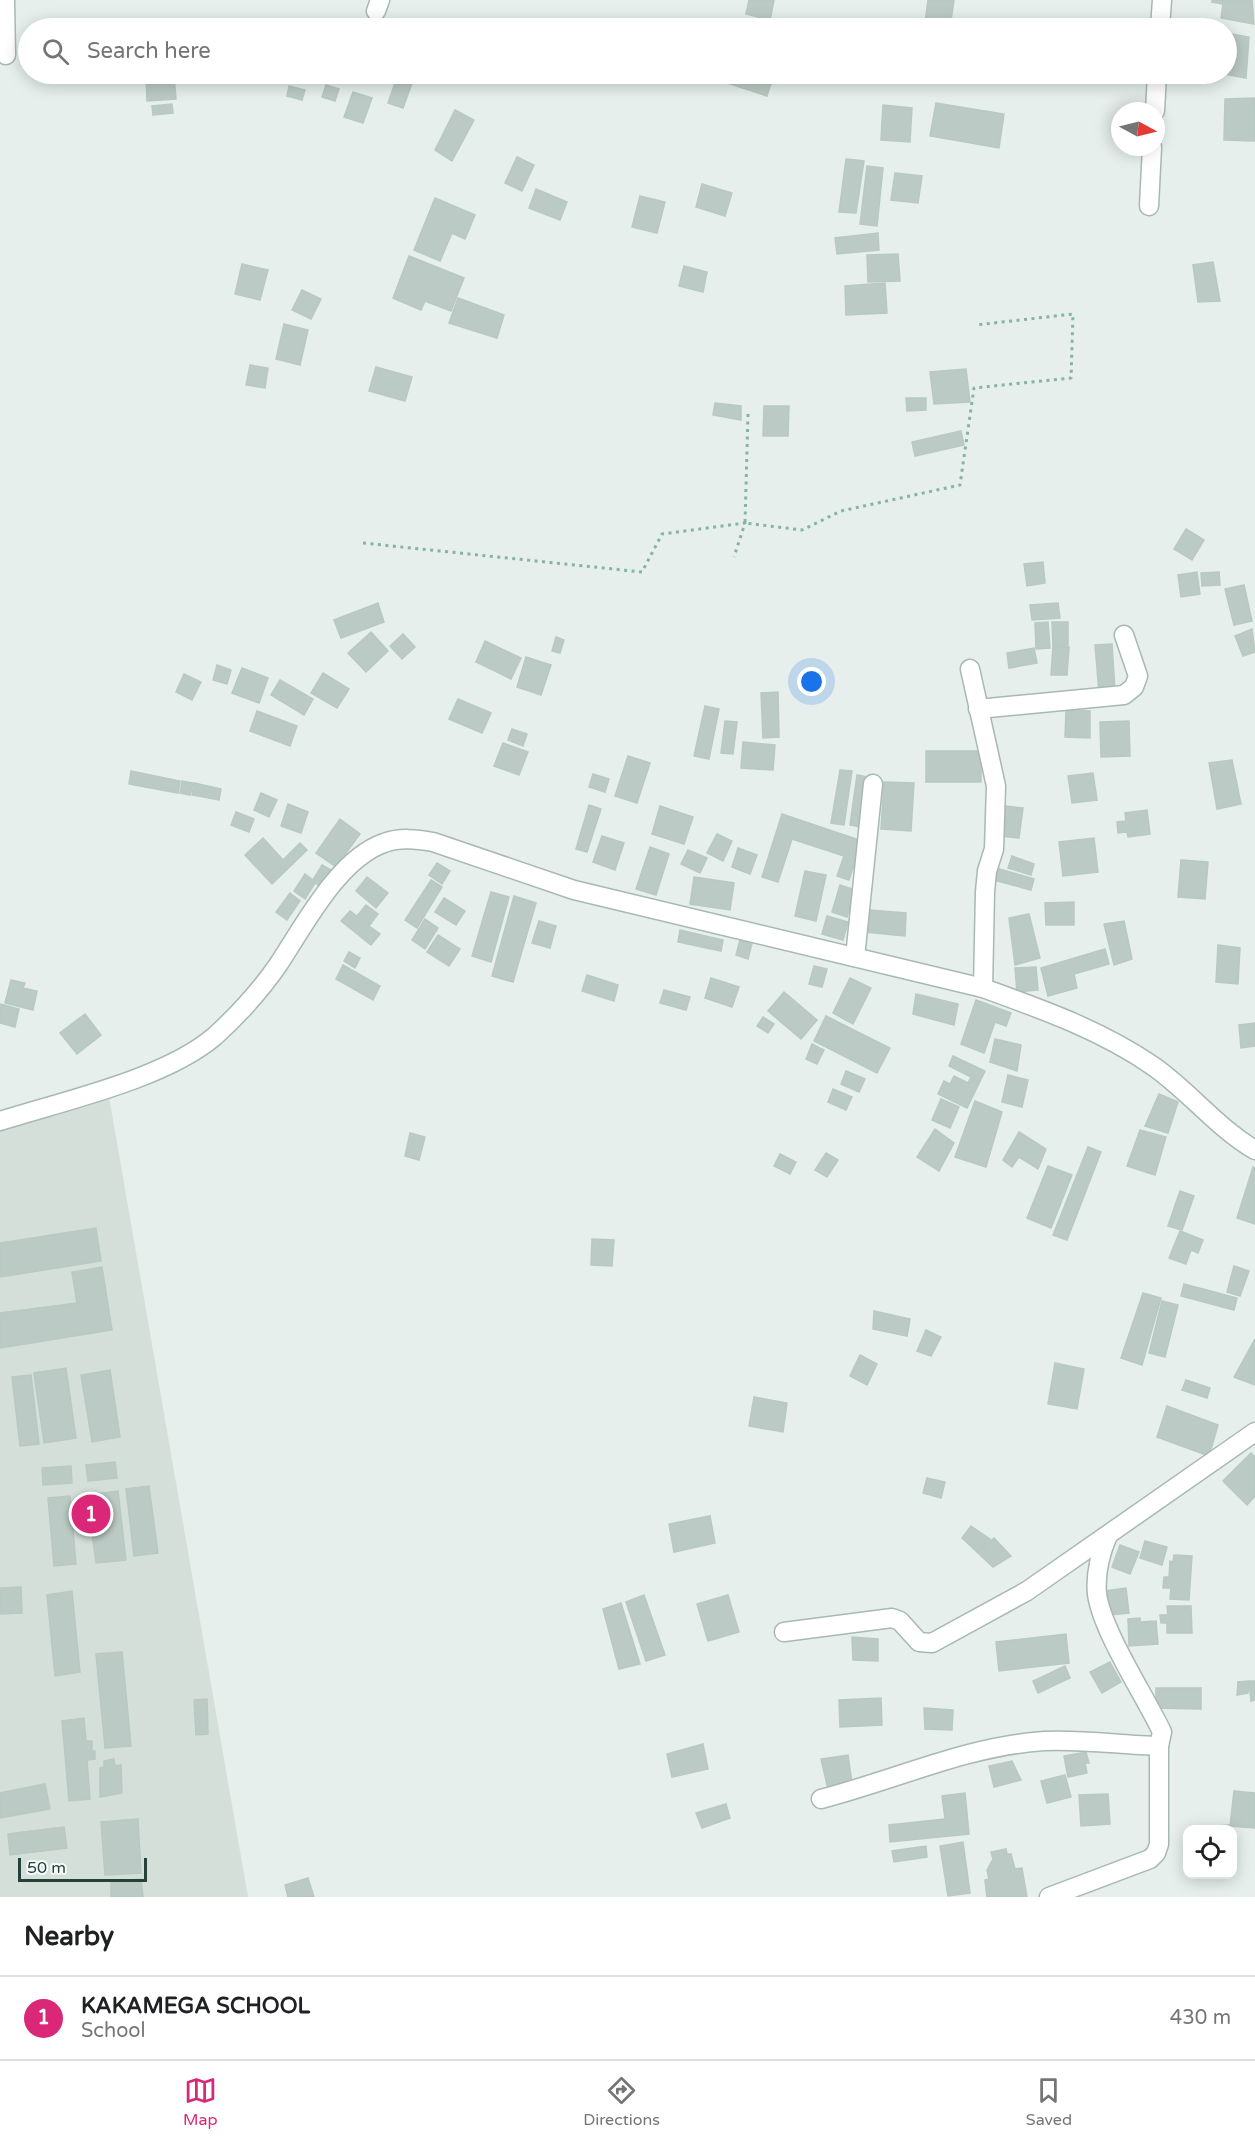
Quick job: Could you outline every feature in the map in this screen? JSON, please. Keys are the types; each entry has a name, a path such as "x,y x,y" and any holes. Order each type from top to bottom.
{"street":[{"path":"5,0 6,55"},
{"path":"1161,18 1162,0"},
{"path":"1155,102 1156,84"},
{"path":"1149,206 1152,156"},
{"path":"978,710 1124,695 1130,692 1138,676 1124,635"},
{"path":"970,669 996,786 994,849 987,871 985,892 983,988"},
{"path":"855,957 873,784"},
{"path":"0,1121 155,1071 213,1037 245,1007 277,966 311,913 355,860 384,843 413,839 434,842 574,890 983,988 1073,1022 1117,1043 1154,1067 1231,1136 1255,1149"},
{"path":"784,1632 892,1618 900,1621 919,1642 932,1643 1027,1591 1255,1432"},
{"path":"1049,1897 1144,1861 1156,1854 1159,1746 1162,1732 1102,1612 1097,1576 1099,1556 1108,1535"},
{"path":"821,1799 951,1758 1022,1744 1066,1741 1159,1746"}],"path":[{"path":"363,543 642,572 662,534 745,523 802,530 841,511 960,485 974,388 1071,378 1072,314 976,325"},
{"path":"734,557 745,523 748,414"}],"shaded area":[{"path":"109,1097 248,1897 0,1897 0,1131"}],"building":[{"path":"749,0 774,0 770,18 746,14"},
{"path":"928,0 954,0 951,18 926,18"},
{"path":"1212,0 1252,0 1254,24 1237,21 1237,18 1221,18 1223,4 1212,2"},
{"path":"1237,35 1249,37 1246,78 1237,76"},
{"path":"146,84 175,84 176,99 147,101"},
{"path":"395,84 412,84 403,108 388,103"},
{"path":"730,84 771,84 767,96"},
{"path":"326,85 339,89 335,101 322,97"},
{"path":"289,86 305,90 302,100 287,96"},
{"path":"353,92 372,98 363,123 344,117"},
{"path":"1255,98 1255,141 1224,140 1225,99"},
{"path":"936,103 1004,114 999,148 930,136"},
{"path":"172,104 173,113 153,115 152,106"},
{"path":"883,105 912,108 910,142 881,140"},
{"path":"455,110 474,120 452,161 435,150"},
{"path":"517,157 534,165 522,191 505,183"},
{"path":"846,159 864,161 856,213 839,212"},
{"path":"867,166 883,168 877,226 860,224"},
{"path":"895,173 922,176 918,203 891,200"},
{"path":"702,184 732,193 725,216 696,207"},
{"path":"536,189 567,202 560,220 529,208"},
{"path":"640,196 665,202 657,233 632,227"},
{"path":"435,198 475,215 465,239 452,233 440,261 414,250"},
{"path":"878,233 879,250 837,254 835,238"},
{"path":"898,254 900,281 868,282 867,255"},
{"path":"409,256 464,278 451,311 425,301 421,310 393,298"},
{"path":"1213,262 1220,301 1198,302 1193,265"},
{"path":"242,264 268,270 260,300 235,294"},
{"path":"684,266 707,272 703,292 679,286"},
{"path":"885,283 887,313 846,315 845,286"},
{"path":"302,290 321,299 311,319 292,310"},
{"path":"458,298 504,315 497,338 449,323"},
{"path":"284,324 308,330 300,365 276,359"},
{"path":"250,365 268,368 265,388 246,385"},
{"path":"376,367 412,377 405,401 369,391"},
{"path":"966,369 970,402 934,404 930,372"},
{"path":"906,398 926,398 926,410 907,411"},
{"path":"715,403 741,406 741,420 713,415"},
{"path":"764,406 789,406 788,436 763,436"},
{"path":"961,431 964,445 915,456 912,442"},
{"path":"1186,529 1204,540 1192,560 1174,549"},
{"path":"1043,562 1045,583 1027,586 1024,564"},
{"path":"1197,572 1200,594 1181,597 1178,575"},
{"path":"1219,572 1220,585 1202,586 1201,573"},
{"path":"1244,585 1252,621 1234,625 1225,589"},
{"path":"378,603 384,622 341,638 334,620"},
{"path":"1058,603 1060,618 1032,620 1030,605"},
{"path":"1048,622 1050,648 1036,649 1035,623"},
{"path":"1052,622 1068,622 1068,645 1053,646"},
{"path":"1252,629 1255,652 1243,656 1235,636"},
{"path":"371,632 388,651 366,672 348,653"},
{"path":"403,634 415,647 402,659 390,646"},
{"path":"556,637 564,640 560,653 552,651"},
{"path":"485,641 521,658 511,679 476,662"},
{"path":"1112,644 1115,691 1099,693 1095,645"},
{"path":"1053,646 1069,647 1067,675 1051,675"},
{"path":"1034,648 1037,663 1009,668 1007,653"},
{"path":"526,657 551,665 541,695 517,687"},
{"path":"217,665 231,670 227,684 213,680"},
{"path":"242,668 268,678 259,703 232,693"},
{"path":"323,673 349,689 337,708 311,693"},
{"path":"184,674 201,682 192,700 176,692"},
{"path":"280,680 313,699 304,715 271,695"},
{"path":"778,692 779,737 763,738 761,693"},
{"path":"458,699 491,713 482,733 449,719"},
{"path":"705,706 719,709 709,759 694,756"},
{"path":"1066,710 1090,711 1090,738 1065,737"},
{"path":"257,711 297,726 290,746 250,731"},
{"path":"725,721 737,722 733,754 721,753"},
{"path":"1129,721 1130,756 1101,757 1100,722"},
{"path":"512,729 527,734 523,746 508,740"},
{"path":"743,742 775,745 773,770 741,768"},
{"path":"503,743 528,752 519,775 494,766"},
{"path":"926,751 981,751 981,782 926,782"},
{"path":"628,756 650,763 637,803 615,796"},
{"path":"1232,760 1241,804 1217,809 1209,763"},
{"path":"840,770 852,771 844,825 831,823"},
{"path":"131,771 180,781 178,793 129,784"},
{"path":"1093,773 1097,800 1072,803 1068,776"},
{"path":"593,774 609,779 605,792 589,787"},
{"path":"857,775 868,777 861,827 850,825"},
{"path":"182,781 193,783 190,795 180,793"},
{"path":"884,782 914,783 911,831 881,829"},
{"path":"194,783 221,789 219,800 192,795"},
{"path":"261,793 277,800 269,817 254,810"},
{"path":"288,804 308,812 301,833 281,826"},
{"path":"589,805 601,809 587,852 576,849"},
{"path":"660,806 693,817 684,844 652,834"},
{"path":"1005,806 1023,808 1019,838 1001,836"},
{"path":"1147,810 1150,834 1128,837 1127,832 1118,833 1117,822 1126,821 1125,813"},
{"path":"236,812 254,819 249,832 231,825"},
{"path":"782,814 862,841 849,880 837,876 844,856 792,839 778,882 762,877"},
{"path":"340,819 360,834 336,867 316,853"},
{"path":"717,834 732,841 723,861 707,853"},
{"path":"602,836 624,843 615,870 593,862"},
{"path":"263,838 283,860 300,843 307,850 272,884 245,855"},
{"path":"1094,838 1098,872 1063,876 1059,842"},
{"path":"650,847 669,854 656,895 636,889"},
{"path":"738,848 757,855 750,874 732,867"},
{"path":"688,850 707,858 700,873 681,864"},
{"path":"1012,856 1034,864 1031,875 1008,868"},
{"path":"1181,860 1208,862 1205,899 1178,897"},
{"path":"437,863 450,871 442,884 429,875"},
{"path":"322,865 331,870 321,887 315,883 305,899 294,891 305,874 313,880"},
{"path":"996,868 1034,879 1031,890 993,880"},
{"path":"805,871 826,875 816,921 795,916"},
{"path":"367,877 388,893 376,908 356,891"},
{"path":"694,877 734,883 730,910 690,904"},
{"path":"431,880 442,887 417,928 405,920"},
{"path":"840,885 855,890 847,917 832,912"},
{"path":"491,892 509,897 491,962 472,956"},
{"path":"290,893 300,901 287,920 276,912"},
{"path":"514,896 536,903 513,982 492,976"},
{"path":"444,898 465,911 456,925 435,912"},
{"path":"1074,902 1074,925 1046,925 1045,903"},
{"path":"366,905 378,914 369,926 380,934 371,945 341,921 350,911 357,916"},
{"path":"869,910 906,913 905,936 865,932"},
{"path":"1029,914 1040,958 1015,965 1009,918"},
{"path":"827,916 848,922 843,940 822,934"},
{"path":"425,919 438,928 425,949 412,940"},
{"path":"539,921 556,926 550,948 532,943"},
{"path":"1124,921 1132,959 1114,965 1104,924"},
{"path":"680,930 723,940 721,951 678,942"},
{"path":"438,935 460,949 449,966 427,952"},
{"path":"740,940 752,943 748,959 736,955"},
{"path":"1218,945 1240,948 1238,984 1216,982"},
{"path":"1105,949 1109,964 1074,974 1077,988 1048,996 1041,968"},
{"path":"349,952 360,958 355,968 344,961"},
{"path":"343,965 380,986 373,1000 336,979"},
{"path":"814,966 827,969 822,987 809,984"},
{"path":"1036,967 1038,990 1017,992 1015,968"},
{"path":"587,975 618,985 614,1001 582,991"},
{"path":"711,978 739,987 732,1007 705,998"},
{"path":"850,978 871,988 853,1024 833,1013"},
{"path":"11,980 25,983 23,988 37,991 33,1010 5,1003"},
{"path":"664,990 690,997 686,1010 660,1003"},
{"path":"784,992 817,1020 801,1039 768,1011"},
{"path":"916,994 958,1004 954,1025 913,1014"},
{"path":"976,1000 1011,1013 1006,1026 995,1022 984,1053 961,1044"},
{"path":"0,1004 19,1009 15,1027 0,1023"},
{"path":"85,1014 101,1035 77,1054 60,1033"},
{"path":"826,1016 890,1048 877,1073 814,1041"},
{"path":"763,1017 774,1024 768,1033 757,1026"},
{"path":"1255,1023 1255,1046 1241,1048 1239,1025"},
{"path":"995,1039 1021,1045 1017,1071 990,1062"},
{"path":"812,1044 824,1050 817,1064 806,1059"},
{"path":"953,1056 985,1071 967,1108 938,1094 944,1081 950,1084 954,1076 968,1083 971,1077 949,1066"},
{"path":"846,1071 865,1079 859,1092 841,1084"},
{"path":"1008,1075 1028,1080 1022,1107 1002,1102"},
{"path":"833,1089 852,1097 846,1110 828,1102"},
{"path":"1159,1094 1178,1102 1168,1133 1145,1126"},
{"path":"941,1099 959,1107 950,1128 932,1120"},
{"path":"975,1101 1002,1112 986,1167 955,1157"},
{"path":"935,1129 954,1143 939,1171 917,1157"},
{"path":"1140,1130 1166,1137 1155,1175 1127,1166"},
{"path":"1019,1132 1046,1149 1038,1169 1019,1157 1012,1167 1003,1160"},
{"path":"410,1133 425,1137 419,1160 405,1156"},
{"path":"1088,1147 1101,1152 1067,1240 1053,1235"},
{"path":"826,1153 838,1160 827,1177 815,1170"},
{"path":"780,1154 796,1162 790,1174 774,1166"},
{"path":"1048,1166 1072,1175 1051,1228 1027,1218"},
{"path":"1253,1167 1255,1168 1255,1224 1237,1218"},
{"path":"1180,1191 1194,1196 1182,1230 1168,1226"},
{"path":"96,1228 101,1261 0,1277 0,1243"},
{"path":"1180,1231 1203,1240 1198,1253 1191,1250 1186,1264 1169,1258"},
{"path":"592,1239 614,1240 612,1266 591,1265"},
{"path":"1234,1266 1249,1271 1240,1296 1227,1292"},
{"path":"102,1267 112,1330 0,1348 0,1313 77,1303 72,1272"},
{"path":"1184,1284 1237,1298 1234,1310 1181,1296"},
{"path":"1143,1293 1161,1298 1142,1365 1121,1358"},
{"path":"1162,1301 1178,1305 1165,1357 1149,1353"},
{"path":"874,1311 910,1319 907,1336 873,1329"},
{"path":"926,1330 941,1337 931,1356 917,1351"},
{"path":"1255,1339 1255,1385 1234,1377"},
{"path":"860,1355 877,1364 867,1385 850,1376"},
{"path":"1055,1363 1084,1369 1077,1409 1048,1404"},
{"path":"66,1368 76,1438 44,1443 34,1373"},
{"path":"110,1370 120,1437 92,1442 81,1375"},
{"path":"31,1375 39,1444 20,1446 12,1377"},
{"path":"1186,1380 1210,1388 1207,1398 1182,1390"},
{"path":"754,1397 787,1403 783,1432 749,1426"},
{"path":"1167,1406 1218,1425 1209,1456 1157,1437"},
{"path":"1251,1453 1255,1457 1255,1496 1247,1505 1223,1481"},
{"path":"115,1462 117,1478 88,1481 86,1465"},
{"path":"71,1466 72,1483 43,1485 42,1468"},
{"path":"927,1478 945,1482 941,1498 923,1493"},
{"path":"149,1486 158,1553 134,1556 126,1489"},
{"path":"118,1491 126,1560 96,1563 87,1495"},
{"path":"70,1496 76,1564 54,1566 48,1498"},
{"path":"710,1516 715,1543 674,1552 669,1524"},
{"path":"971,1526 990,1539 977,1552 962,1538"},
{"path":"994,1538 1011,1556 993,1567 977,1552"},
{"path":"1145,1541 1167,1547 1162,1565 1140,1558"},
{"path":"1120,1545 1139,1552 1130,1574 1112,1567"},
{"path":"1174,1555 1192,1556 1189,1600 1170,1599 1171,1588 1163,1588 1164,1577 1169,1577 1170,1561 1173,1562"},
{"path":"21,1587 22,1613 0,1614 0,1588"},
{"path":"1126,1588 1129,1613 1109,1615 1105,1591"},
{"path":"72,1591 80,1672 55,1676 47,1595"},
{"path":"644,1595 665,1655 646,1661 626,1602"},
{"path":"728,1595 739,1632 708,1641 697,1604"},
{"path":"621,1603 640,1664 619,1669 603,1609"},
{"path":"1167,1606 1191,1606 1192,1633 1167,1633 1167,1623 1161,1623 1160,1615 1168,1615"},
{"path":"1140,1618 1140,1622 1156,1621 1158,1644 1129,1646 1128,1619"},
{"path":"1066,1634 1069,1663 999,1671 996,1642"},
{"path":"852,1637 878,1639 878,1661 853,1660"},
{"path":"122,1652 131,1746 105,1748 96,1654"},
{"path":"1110,1662 1121,1682 1102,1693 1090,1672"},
{"path":"1065,1666 1070,1678 1038,1693 1033,1681"},
{"path":"1249,1681 1248,1693 1237,1695 1238,1682"},
{"path":"1249,1681 1255,1681 1255,1700 1251,1701"},
{"path":"1156,1688 1201,1688 1201,1709 1156,1708"},
{"path":"881,1698 882,1725 840,1727 839,1700"},
{"path":"207,1699 208,1734 196,1735 194,1700"},
{"path":"924,1708 953,1710 952,1730 925,1729"},
{"path":"84,1718 86,1741 92,1741 92,1751 95,1751 95,1759 87,1760 90,1799 69,1801 62,1721"},
{"path":"703,1744 708,1769 672,1777 667,1754"},
{"path":"1086,1752 1089,1763 1085,1763 1087,1773 1068,1777 1064,1756"},
{"path":"848,1755 852,1783 828,1789 821,1759"},
{"path":"114,1759 115,1766 121,1765 122,1793 100,1797 100,1768 104,1767 104,1761"},
{"path":"1012,1761 1021,1780 994,1787 989,1766"},
{"path":"1065,1775 1071,1797 1047,1803 1041,1781"},
{"path":"45,1784 50,1809 0,1818 0,1793"},
{"path":"1234,1791 1255,1793 1255,1828 1230,1825"},
{"path":"965,1793 969,1834 890,1842 889,1825 945,1819 942,1796"},
{"path":"1108,1794 1110,1824 1081,1826 1079,1795"},
{"path":"726,1804 730,1818 702,1828 696,1813"},
{"path":"138,1819 141,1873 105,1875 101,1822"},
{"path":"64,1827 67,1848 10,1855 8,1834"},
{"path":"963,1842 970,1893 948,1896 940,1846"},
{"path":"926,1846 927,1857 894,1862 892,1851"},
{"path":"1006,1849 1007,1854 1011,1854 1015,1869 1022,1868 1027,1897 987,1897 985,1880 989,1879 987,1870 993,1859 991,1852"},
{"path":"308,1878 314,1897 288,1897 285,1885"},
{"path":"141,1879 143,1897 111,1897 111,1882"}],"place":[{"name":"KAKAMEGA SCHOOL","path":"91,1514"}]}
